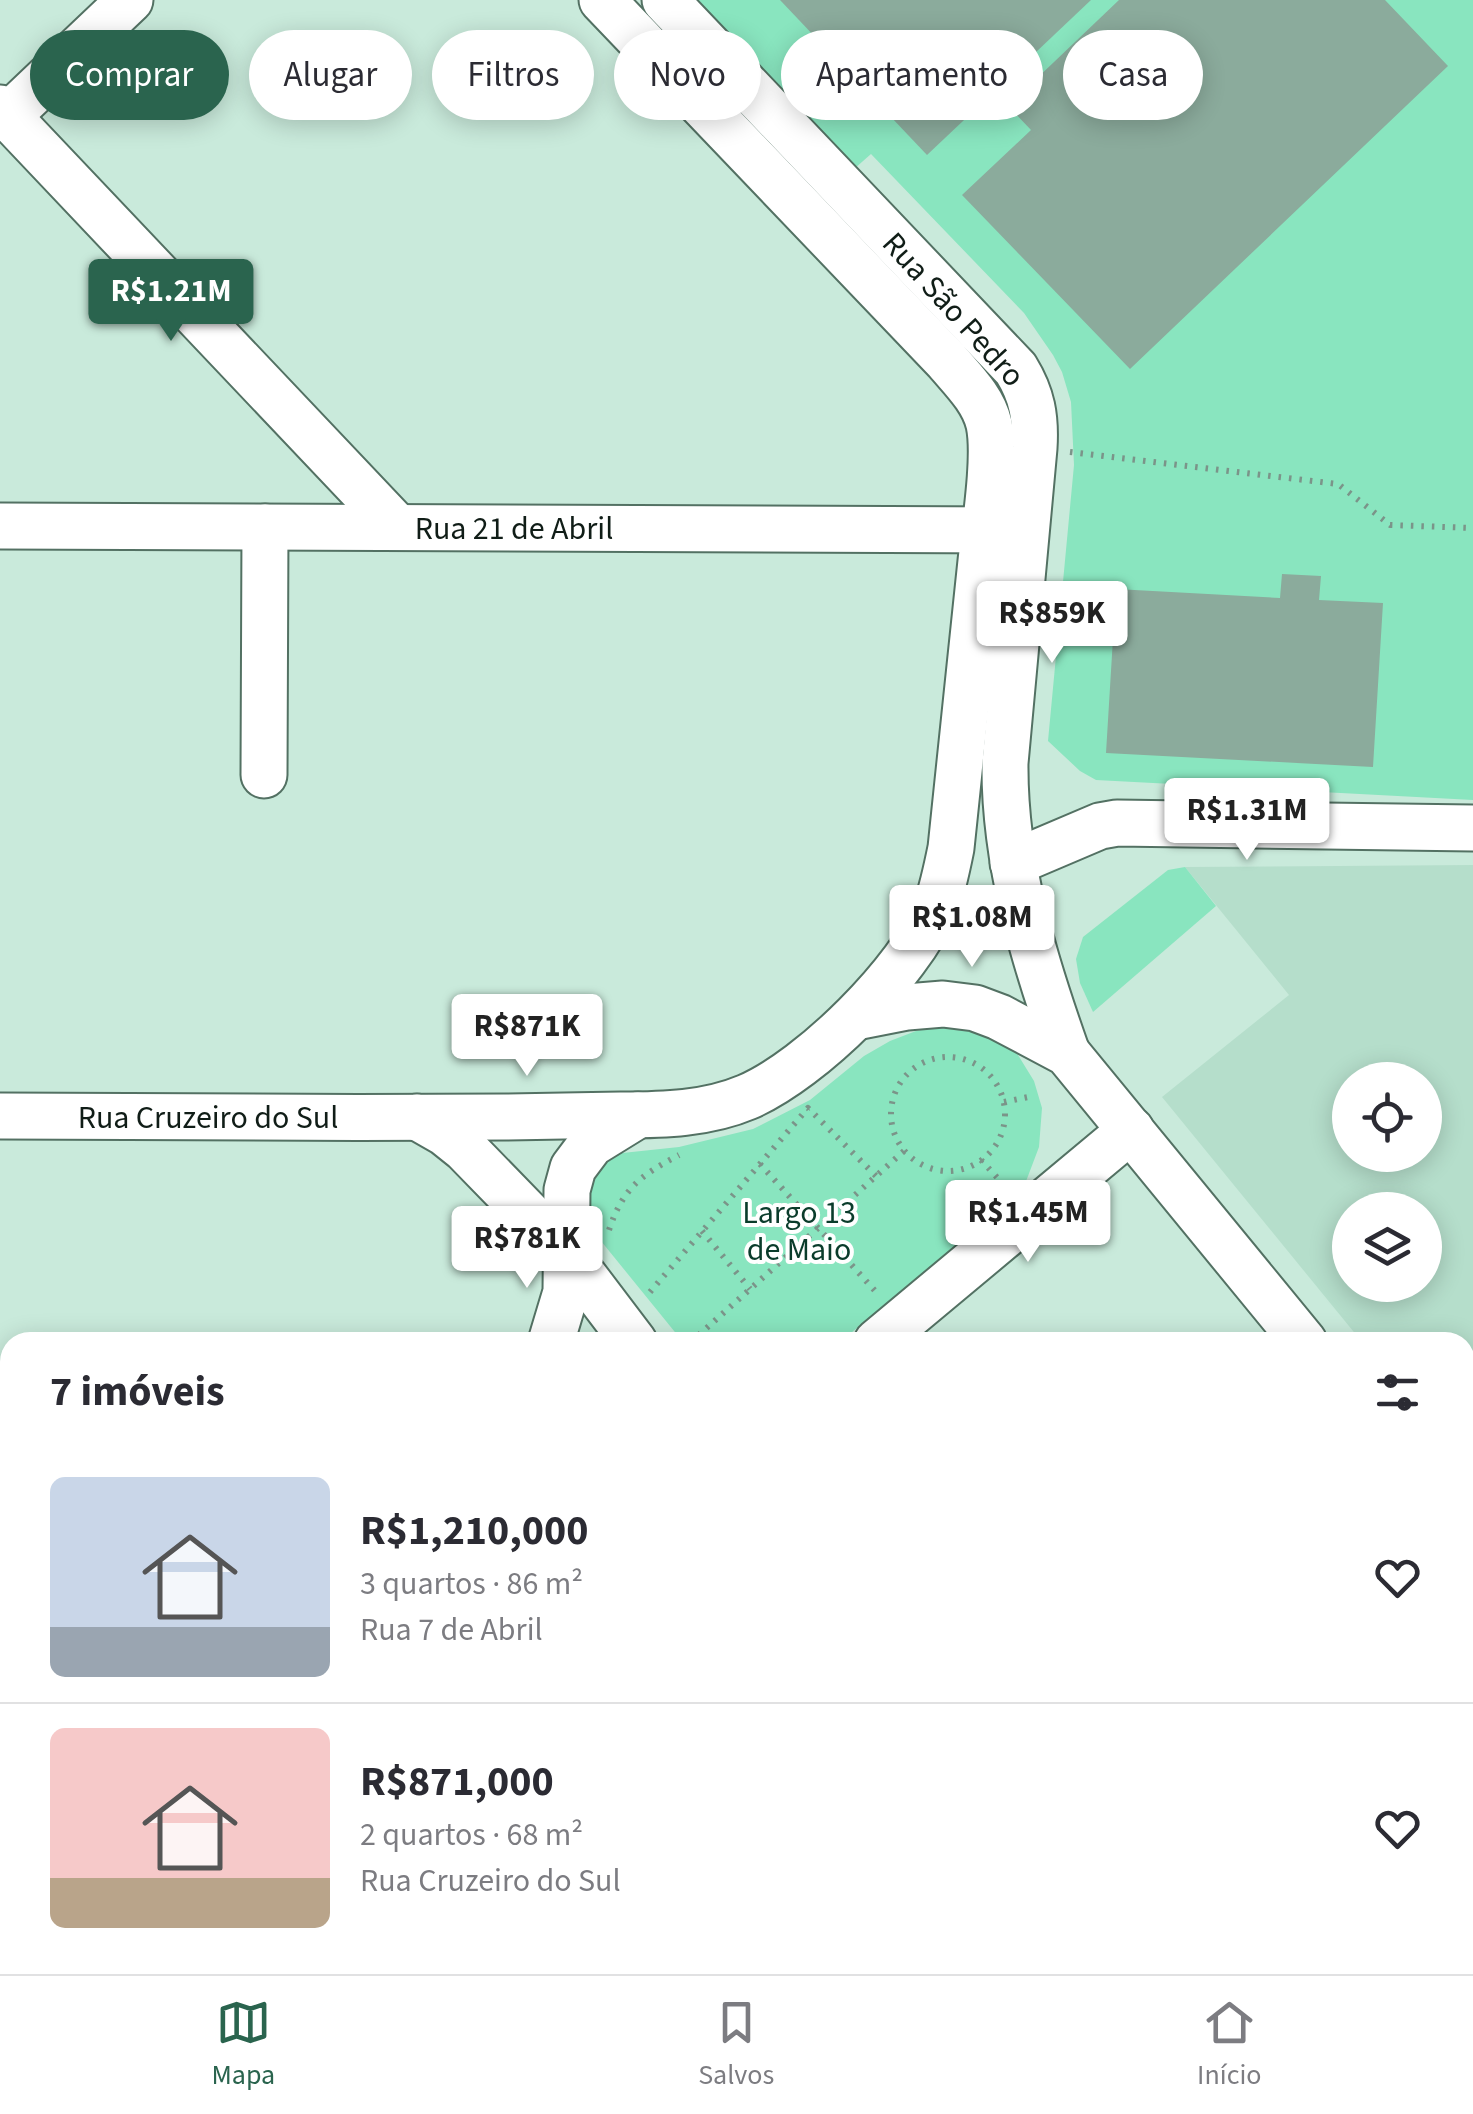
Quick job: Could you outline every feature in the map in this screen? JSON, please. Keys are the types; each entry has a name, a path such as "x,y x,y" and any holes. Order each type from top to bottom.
{"street":[{"path":"130,0 4,112 397,528"},
{"name":"Rua São Pedro","path":"602,0 947,362 984,410 1006,530 1005,796 1013,863 1030,940 1067,1054"},
{"name":"Rua São Pedro","path":"665,0 1016,369 1035,415 1034,448 1006,530 946,877 935,909 920,935 893,976 856,1017"},
{"name":"Rua 21 de Abril","path":"0,526 1006,530"},
{"path":"264,776 265,527"},
{"path":"1013,863 1100,826 1116,824 1473,828"},
{"path":"554,1332 566,1292 567,1190 573,1168 591,1144 638,1115 694,1112 748,1097 785,1075 856,1017 943,1004 974,1008 999,1017 1067,1054 1296,1332"},
{"name":"Rua Cruzeiro do Sul","path":"0,1116 638,1115"},
{"path":"416,1117 445,1132 465,1149 568,1255 626,1332"},
{"path":"879,1321 1130,1130"}],"path":[{"path":"1034,448 1338,484 1390,526 1473,528"},
{"path":"946,1056 976,1064 999,1086 1004,1102 1002,1134 994,1149 966,1168 932,1169 917,1162 895,1138 891,1106 895,1091 916,1067 930,1060 946,1056"},
{"path":"1004,1102 1032,1096"},
{"path":"650,1292 808,1108 876,1176"},
{"path":"702,1332 904,1151"},
{"path":"568,1255 606,1238 630,1187 680,1154"},
{"path":"982,1160 1011,1193"},
{"path":"760,1164 818,1229 879,1321"},
{"path":"702,1231 750,1289"}],"shaded area":[{"path":"1473,865 1473,1332 1354,1332 1162,1097 1289,995 1185,867"}],"green space":[{"path":"693,0 1473,0 1473,800 1096,780 1080,771 1048,741 1074,465 1071,402 1062,372 1024,313 871,154 854,169 807,120 1043,120 1043,30 781,30 781,92 761,71 761,30 722,30"},
{"path":"1185,867 1216,906 1093,1012 1080,983 1076,959 1083,937 1168,870"},
{"name":"Largo 13 de Maio","path":"944,1024 969,1024 1013,1047 1034,1081 1042,1108 1039,1147 1016,1197 852,1332 675,1332 588,1225 584,1176 613,1154 679,1147 753,1129 810,1100 864,1056 916,1031"}],"building":[{"path":"780,0 1091,0 1043,45 1043,30 808,30"},
{"path":"1119,0 1385,0 1448,66 1130,369 962,195 1031,130 1021,120 1043,120 1043,73 1063,53 1063,120 1203,120 1203,30 1088,30"},
{"path":"894,120 964,120 927,155"},
{"path":"1282,574 1321,576 1319,600 1383,603 1373,767 1106,753 1116,589 1280,598"}]}
